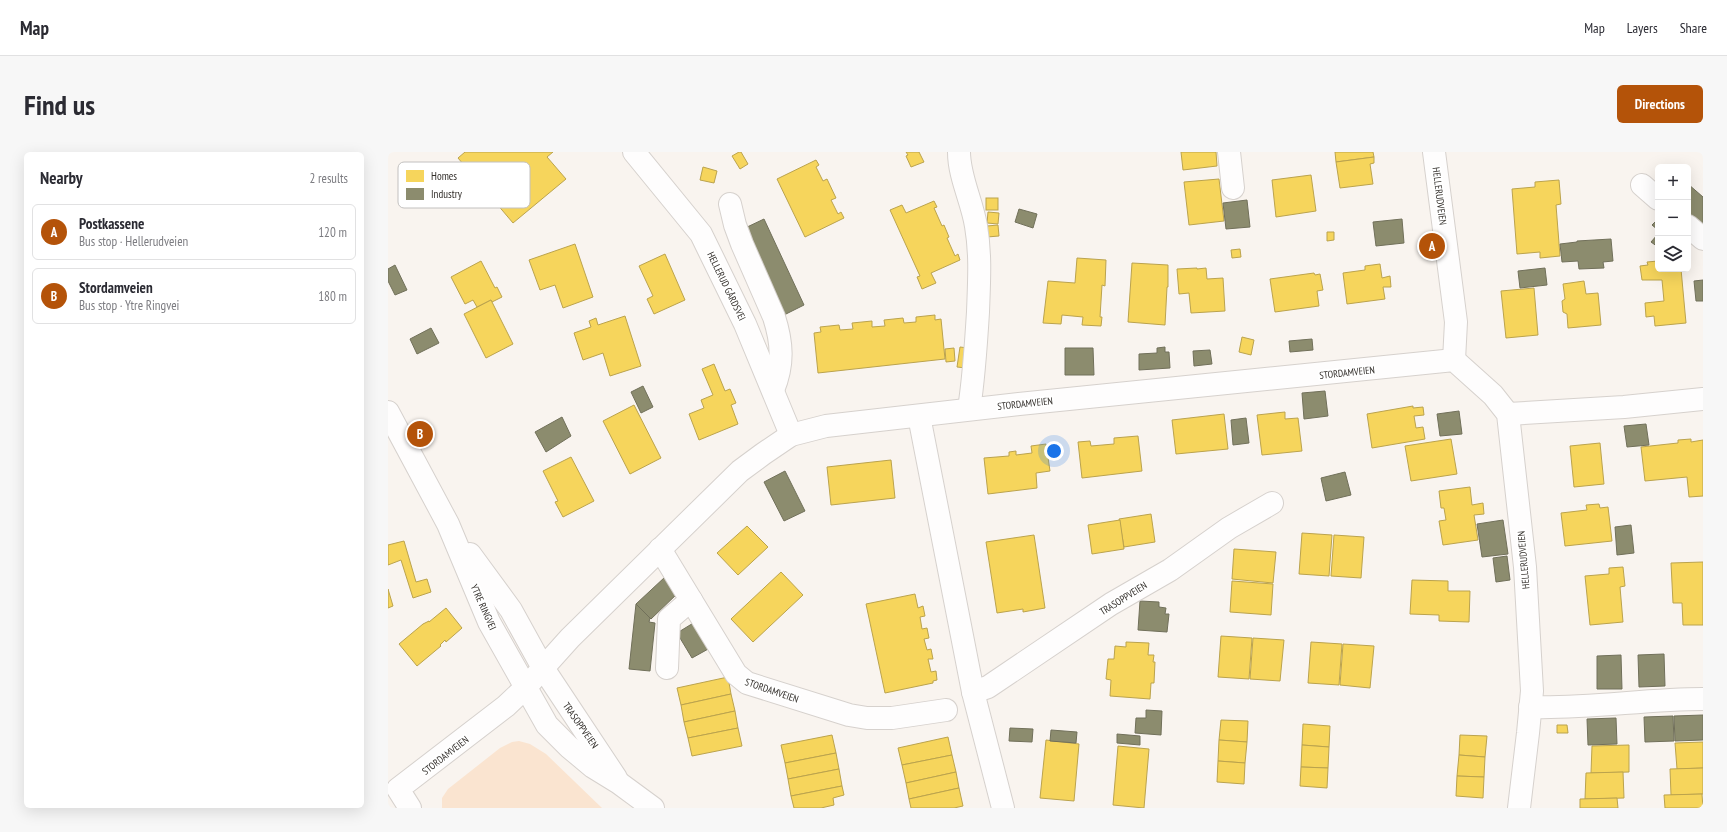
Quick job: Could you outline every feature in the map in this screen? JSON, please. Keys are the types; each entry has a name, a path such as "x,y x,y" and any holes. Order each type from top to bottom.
{"street":[{"name":"HELLERUD GÅRDSVEI","path":"634,152 701,234 746,324 792,435"},
{"path":"959,152 960,167 976,226 979,256 974,376 969,410"},
{"path":"1229,152 1233,188"},
{"name":"HELLERUDVEIEN","path":"1434,152 1456,322 1454,360"},
{"path":"730,204 740,238 774,316 779,332 782,347 777,379 773,390"},
{"path":"1691,229 1703,239"},
{"path":"1454,360 1493,395 1508,414 1624,407 1703,399"},
{"name":"STORDAMVEIEN","path":"410,808 398,789 506,706 526,687 570,638 740,471 792,435 826,426 1454,360"},
{"name":"YTRE RINGVEI","path":"388,412 448,524 489,622 526,687"},
{"name":"HELLERUDVEIEN","path":"1508,414 1525,568 1532,691 1519,808"},
{"path":"919,416 973,692 1002,808"},
{"name":"TRASOPPVEIEN","path":"973,692 988,687 1111,604 1170,570 1229,528 1272,503"},
{"name":"YTRE RINGVEI","path":"448,524 511,610 543,668"},
{"name":"STORDAMVEIEN","path":"660,549 715,642 736,674 747,683 835,711 867,718 886,718 946,710"},
{"path":"666,668 669,619 691,600"},
{"name":"TRASOPPVEIEN","path":"543,668 619,783"},
{"name":"TRASOPPVEIEN","path":"526,687 547,724 569,747 593,767 619,783 652,808"},
{"path":"1530,707 1557,708 1676,699 1703,699"}],"shaded area":[{"path":"519,741 530,744 546,754 602,808 442,808 442,798 448,789 500,748 512,742"}],"building: Homes":[{"path":"465,152 553,152 547,157 566,179 513,223 500,208 530,208 530,162 461,162 458,158"},
{"path":"741,152 748,164 740,169 732,156"},
{"path":"906,152 919,152 924,162 911,167 906,156 908,155"},
{"path":"1181,152 1216,152 1217,166 1183,170"},
{"path":"1335,152 1373,152 1374,157 1336,162"},
{"path":"1374,157 1374,163 1370,164 1373,184 1340,188 1336,162"},
{"path":"816,160 819,165 816,167 823,181 827,179 836,198 831,200 838,214 841,212 844,218 805,237 777,179"},
{"path":"703,167 717,171 714,183 700,180"},
{"path":"1311,175 1316,211 1276,217 1272,180"},
{"path":"1219,179 1224,221 1189,225 1184,182"},
{"path":"1559,180 1561,204 1556,205 1560,256 1540,258 1540,252 1517,254 1512,189 1535,187 1535,182"},
{"path":"986,198 998,198 998,210 986,210"},
{"path":"934,201 937,207 934,208 942,226 944,225 949,237 947,238 955,256 958,254 960,260 931,273 936,283 922,289 917,277 920,276 890,210 902,205 906,213"},
{"path":"988,212 999,213 998,224 987,223"},
{"path":"998,225 999,236 987,237 987,226"},
{"path":"1327,232 1334,232 1334,240 1327,241"},
{"path":"575,244 593,297 563,308 555,285 540,290 529,260"},
{"path":"1240,249 1241,257 1232,258 1231,250"},
{"path":"665,254 685,300 654,314 647,299 653,296 639,266"},
{"path":"1077,258 1106,260 1105,286 1102,285 1100,317 1102,317 1101,326 1082,325 1083,317 1062,315 1061,324 1043,323 1048,281 1075,283"},
{"path":"481,261 495,288 497,287 502,297 492,302 491,300 477,307 473,300 465,304 451,277"},
{"path":"1655,261 1655,272 1681,272 1686,323 1655,326 1654,316 1646,317 1645,303 1664,301 1662,280 1642,280 1640,266 1648,265 1647,262"},
{"path":"1132,263 1168,265 1165,325 1128,322"},
{"path":"1380,264 1382,278 1390,276 1391,287 1383,287 1385,299 1347,304 1343,273 1365,270 1365,266"},
{"path":"1206,268 1207,279 1223,278 1225,311 1191,313 1189,293 1179,294 1177,269"},
{"path":"1314,273 1315,275 1320,274 1323,290 1317,291 1319,306 1275,312 1270,279"},
{"path":"1584,281 1586,294 1598,293 1601,325 1568,328 1567,314 1563,312 1562,301 1565,299 1563,284"},
{"path":"1534,288 1538,335 1506,338 1501,291"},
{"path":"491,300 513,344 486,358 464,314"},
{"path":"935,315 935,320 941,319 945,359 818,373 814,333 821,332 820,327 839,325 840,330 853,329 852,323 872,321 872,327 885,326 884,320 903,318 904,323 916,322 916,317"},
{"path":"625,316 641,366 610,376 603,353 583,360 574,333 591,327 589,321 596,318 598,325"},
{"path":"1242,337 1254,340 1251,355 1239,352"},
{"path":"960,347 968,348 966,368 957,367"},
{"path":"954,348 955,361 946,362 945,349"},
{"path":"714,364 725,391 730,389 736,403 731,405 738,424 699,440 689,414 704,408 701,400 713,395 702,369"},
{"path":"634,405 661,458 630,474 603,421"},
{"path":"1413,406 1413,408 1423,407 1424,415 1414,416 1416,428 1423,427 1425,439 1372,448 1367,414"},
{"path":"1285,412 1285,419 1298,418 1302,451 1262,455 1257,415"},
{"path":"1224,414 1228,449 1176,454 1172,420"},
{"path":"1138,436 1142,471 1082,478 1078,442 1090,441 1091,446 1114,444 1114,438"},
{"path":"1451,439 1457,474 1411,481 1405,446"},
{"path":"1691,439 1691,442 1703,440 1703,496 1689,497 1687,477 1645,481 1641,447 1678,443 1678,440"},
{"path":"1600,443 1604,484 1574,487 1570,446"},
{"path":"1046,444 1050,471 1036,473 1037,488 988,494 984,458 1009,456 1009,452 1016,451 1016,455 1032,453 1031,446"},
{"path":"571,457 594,501 563,517 555,502 558,501 543,471"},
{"path":"891,460 895,498 831,505 827,467"},
{"path":"1470,487 1472,505 1483,503 1484,514 1474,515 1478,540 1443,545 1439,521 1446,520 1444,508 1441,508 1439,491"},
{"path":"1599,504 1600,508 1608,507 1612,541 1565,546 1561,513 1587,510 1586,505"},
{"path":"1151,514 1155,542 1124,547 1119,519"},
{"path":"1120,520 1124,549 1092,554 1088,525"},
{"path":"747,526 768,547 738,575 717,553"},
{"path":"1302,533 1332,535 1329,576 1299,574"},
{"path":"1034,535 1045,608 1023,612 1023,609 997,613 986,542"},
{"path":"1334,535 1364,537 1361,578 1331,576"},
{"path":"404,541 416,582 427,579 431,592 413,598 401,560 388,565 388,545"},
{"path":"1234,549 1276,552 1273,583 1232,579"},
{"path":"1703,562 1703,625 1683,625 1682,603 1673,603 1671,563"},
{"path":"1623,567 1625,586 1620,587 1623,622 1590,625 1585,576 1609,574 1609,568"},
{"path":"781,572 803,595 753,642 731,619"},
{"path":"1412,580 1448,581 1448,591 1470,591 1469,622 1439,621 1439,615 1410,614"},
{"path":"1232,581 1273,584 1271,615 1230,612"},
{"path":"388,589 393,606 388,608"},
{"path":"915,594 918,608 923,606 925,616 920,617 922,629 927,628 929,638 924,639 927,650 931,649 933,659 928,659 931,672 936,671 937,680 933,681 933,683 885,693 866,604"},
{"path":"446,608 462,628 446,642 445,640 440,645 441,646 417,666 399,644 423,624 429,622"},
{"path":"1221,636 1252,638 1249,679 1218,677"},
{"path":"1253,638 1284,640 1280,681 1250,679"},
{"path":"1126,642 1149,643 1148,655 1154,655 1153,662 1155,662 1154,683 1151,683 1150,699 1110,696 1111,680 1106,679 1108,659 1114,659 1115,646 1126,647"},
{"path":"1311,642 1342,644 1339,685 1308,683"},
{"path":"1343,644 1374,646 1370,688 1340,685"},
{"path":"728,677 731,694 681,705 677,688"},
{"path":"731,694 735,711 684,722 681,705"},
{"path":"735,711 738,728 688,738 684,722"},
{"path":"1221,720 1248,721 1247,742 1219,740"},
{"path":"1303,724 1330,726 1329,747 1302,745"},
{"path":"1557,725 1567,725 1568,733 1557,733"},
{"path":"738,728 742,746 692,756 688,738"},
{"path":"832,735 836,753 785,763 781,745"},
{"path":"1460,735 1487,736 1485,757 1459,755"},
{"path":"948,737 952,755 902,765 898,748"},
{"path":"1046,740 1079,744 1074,801 1040,798"},
{"path":"1219,740 1247,742 1245,763 1218,761"},
{"path":"1703,742 1703,768 1677,769 1675,743"},
{"path":"1302,745 1329,747 1328,768 1301,767"},
{"path":"1629,745 1629,772 1591,773 1592,746"},
{"path":"1118,746 1149,749 1144,808 1113,805"},
{"path":"836,753 839,769 788,779 785,763"},
{"path":"952,755 956,772 906,783 902,765"},
{"path":"1459,755 1485,757 1484,777 1457,776"},
{"path":"1218,761 1245,763 1244,784 1217,782"},
{"path":"1301,767 1328,768 1327,788 1300,786"},
{"path":"1703,768 1703,794 1671,795 1670,769"},
{"path":"839,769 842,786 791,796 788,779"},
{"path":"956,772 959,788 909,799 906,783"},
{"path":"1623,772 1624,798 1585,799 1586,773"},
{"path":"1457,776 1484,777 1483,798 1456,796"},
{"path":"842,786 844,795 833,798 834,805 821,808 794,808 791,796"},
{"path":"959,788 963,806 954,808 911,808 909,799"},
{"path":"1702,794 1703,808 1665,808 1664,795"},
{"path":"1617,798 1618,808 1580,808 1580,799"}],"building: Industry":[{"path":"1691,187 1703,197 1703,228 1691,218"},
{"path":"1247,200 1250,227 1226,229 1223,203"},
{"path":"1019,209 1037,214 1033,228 1015,222"},
{"path":"764,219 804,305 784,315 743,229"},
{"path":"1402,219 1404,243 1376,246 1373,222"},
{"path":"1655,237 1655,245 1651,242"},
{"path":"1611,239 1613,261 1603,262 1604,268 1579,269 1578,261 1562,262 1560,244 1577,241"},
{"path":"395,265 407,290 395,295 388,281 388,269"},
{"path":"1545,268 1547,285 1520,288 1518,271"},
{"path":"1703,280 1703,301 1696,301 1694,281"},
{"path":"431,328 439,343 417,354 410,339"},
{"path":"1312,339 1313,350 1290,352 1289,341"},
{"path":"1165,347 1165,352 1169,352 1170,368 1139,370 1139,354 1157,353 1157,348"},
{"path":"1065,348 1093,348 1094,375 1065,375"},
{"path":"1210,350 1212,364 1194,366 1193,351"},
{"path":"643,386 653,407 641,413 631,392"},
{"path":"1325,391 1328,416 1304,419 1302,393"},
{"path":"1459,411 1462,434 1440,436 1437,414"},
{"path":"562,417 571,436 546,452 535,432"},
{"path":"1246,418 1249,443 1233,445 1231,420"},
{"path":"1646,424 1649,445 1627,447 1624,426"},
{"path":"785,471 805,511 784,521 764,482"},
{"path":"1345,472 1351,495 1326,501 1321,478"},
{"path":"1503,520 1508,554 1482,557 1477,524"},
{"path":"1631,525 1634,553 1617,555 1615,527"},
{"path":"1507,556 1510,580 1496,582 1493,558"},
{"path":"665,577 679,592 651,619 636,604"},
{"path":"1140,601 1159,602 1159,607 1166,608 1165,614 1169,614 1167,632 1138,630"},
{"path":"636,604 650,618 649,622 655,623 650,671 629,669"},
{"path":"695,622 710,648 692,658 677,633"},
{"path":"1664,654 1665,686 1639,687 1638,655"},
{"path":"1621,655 1622,689 1597,689 1597,656"},
{"path":"1146,710 1162,711 1161,735 1135,733 1136,718 1146,718"},
{"path":"1703,715 1703,740 1675,741 1674,716"},
{"path":"1673,716 1674,741 1645,742 1644,717"},
{"path":"1616,718 1617,744 1588,745 1587,719"},
{"path":"1010,728 1033,729 1032,742 1009,741"},
{"path":"1051,730 1077,732 1076,743 1050,741"},
{"path":"1117,734 1140,736 1140,745 1117,743"}],"place":[{"name":"Postkassene","path":"1432,246"},
{"name":"Stordamveien","path":"420,434"}]}
